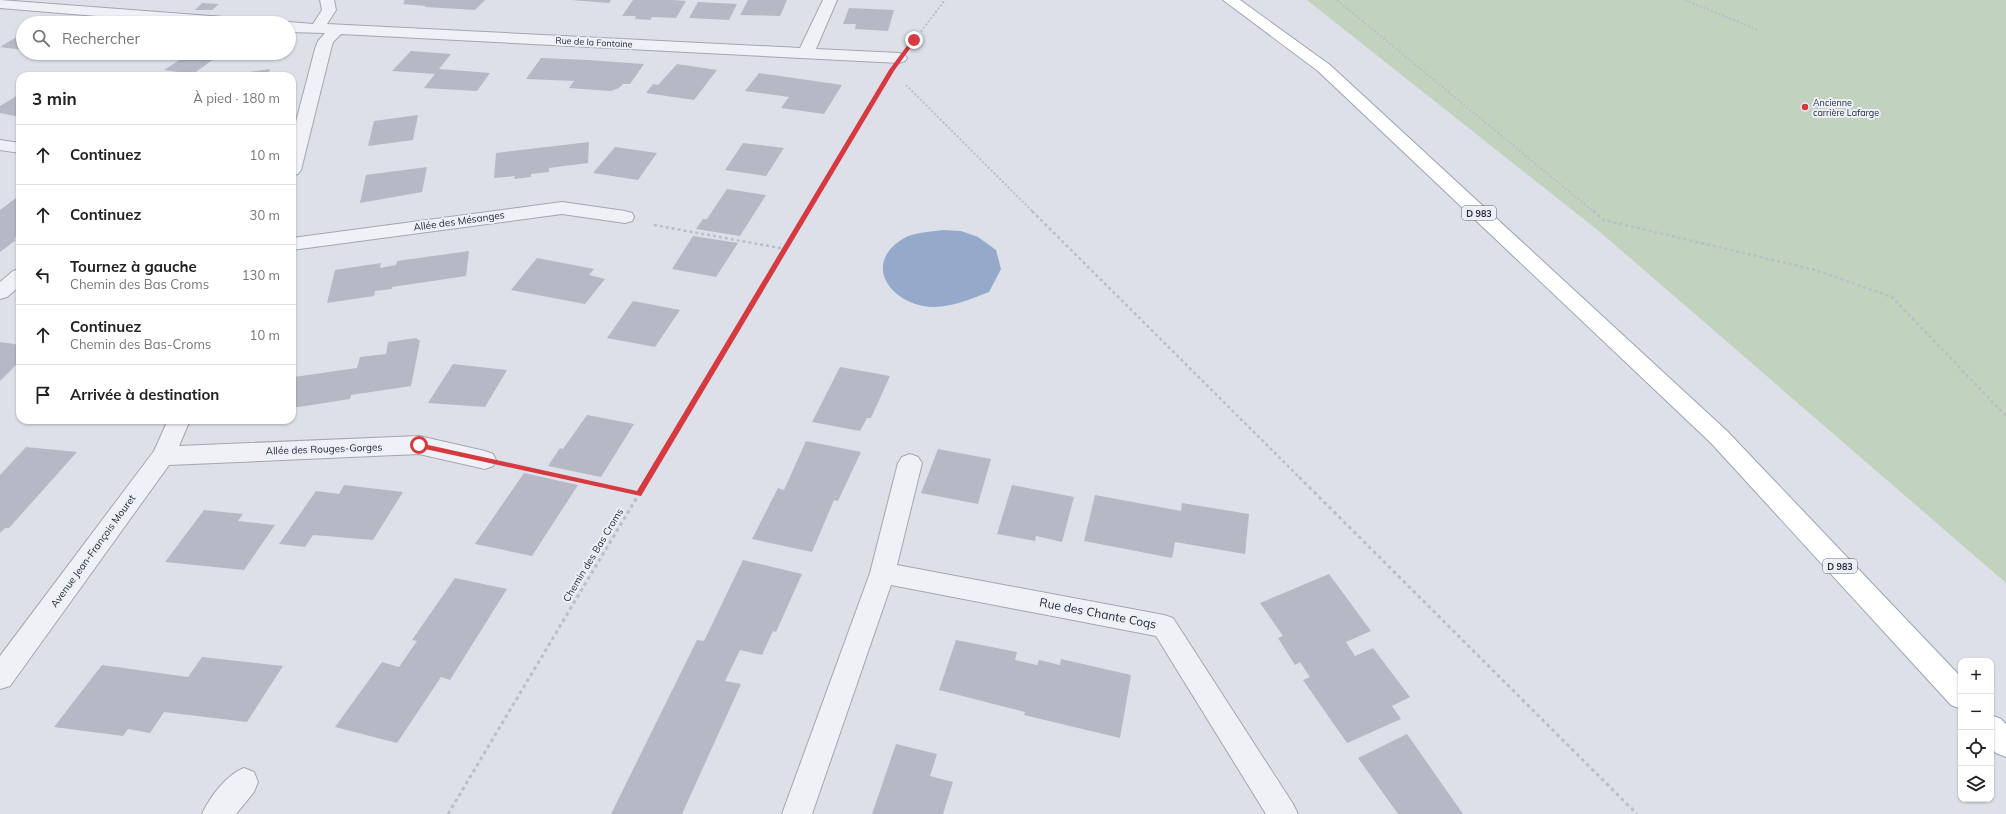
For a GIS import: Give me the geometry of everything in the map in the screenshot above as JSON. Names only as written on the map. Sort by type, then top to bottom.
[{"type":"main road","name":"D 983","points":[[1230,0],[1324,68],[1719,437],[1959,694]]},
{"type":"main road","points":[[1993,730],[2006,744]]},
{"type":"street","points":[[317,29],[329,10],[327,0]]},
{"type":"street","points":[[806,53],[830,0]]},
{"type":"street","points":[[0,4],[150,16]]},
{"type":"street","name":"Rue de la Fontaine","points":[[296,28],[806,53],[895,64]]},
{"type":"street","points":[[296,154],[323,49],[326,41],[336,30]]},
{"type":"street","points":[[0,145],[16,147]]},
{"type":"street","name":"Allée des Mésanges","points":[[296,243],[562,208],[625,217]]},
{"type":"street","points":[[0,292],[16,279]]},
{"type":"street","name":"Avenue Jean-François Mouret","points":[[0,677],[163,456],[177,424]]},
{"type":"street","name":"Allée des Rouges-Gorges","points":[[163,456],[419,445],[485,460]]},
{"type":"street","points":[[797,814],[884,573],[910,463]]},
{"type":"street","name":"Rue des Chante Coqs","points":[[884,573],[1164,626],[1283,814]]},
{"type":"street","points":[[217,814],[244,782]]},
{"type":"path","name":"Chemin des Bas Croms","points":[[448,814],[895,64],[945,0]]},
{"type":"path","points":[[1337,0],[1604,220],[1814,270],[1892,297],[2006,416]]},
{"type":"path","points":[[1685,0],[1758,30]]},
{"type":"path","points":[[895,64],[1637,814]]},
{"type":"path","points":[[625,217],[645,223],[785,249]]},
{"type":"path","points":[[485,460],[639,494]]},
{"type":"green space","points":[[1307,0],[2006,0],[2006,583],[1600,232]]},
{"type":"water","points":[[943,230],[961,231],[978,237],[996,250],[1001,269],[989,292],[957,304],[932,307],[911,302],[900,296],[891,288],[885,279],[883,270],[884,259],[890,249],[906,237]]},
{"type":"building","points":[[403,0],[485,0],[475,10],[403,4],[405,1]]},
{"type":"building","points":[[571,0],[611,0],[609,3]]},
{"type":"building","points":[[633,0],[686,1],[676,18],[652,17],[650,20],[635,19],[636,16],[622,16]]},
{"type":"building","points":[[748,0],[787,0],[780,16],[740,15]]},
{"type":"building","points":[[698,2],[737,4],[729,20],[689,18]]},
{"type":"building","points":[[202,3],[219,4],[212,10],[195,10]]},
{"type":"building","points":[[849,8],[894,10],[888,31],[855,29],[856,24],[843,24]]},
{"type":"building","points":[[16,37],[16,49],[0,47]]},
{"type":"building","points":[[411,51],[451,54],[439,69],[490,73],[477,91],[424,88],[435,74],[392,71]]},
{"type":"building","points":[[541,58],[644,64],[630,84],[623,84],[619,88],[611,91],[569,88],[574,81],[526,79]]},
{"type":"building","points":[[179,60],[212,60],[196,72],[164,70]]},
{"type":"building","points":[[677,64],[717,70],[694,100],[646,93],[653,84],[658,85]]},
{"type":"building","points":[[270,69],[269,72],[249,72]]},
{"type":"building","points":[[759,73],[842,85],[824,114],[781,108],[789,97],[745,91]]},
{"type":"building","points":[[16,96],[16,116],[0,113],[0,106]]},
{"type":"building","points":[[418,115],[413,140],[368,146],[374,121]]},
{"type":"building","points":[[589,142],[588,163],[549,168],[549,172],[531,174],[531,177],[514,179],[515,176],[494,178],[496,153]]},
{"type":"building","points":[[743,143],[784,148],[766,176],[725,170]]},
{"type":"building","points":[[615,147],[657,153],[638,180],[593,173]]},
{"type":"building","points":[[427,167],[422,192],[360,203],[366,175]]},
{"type":"building","points":[[727,189],[766,195],[740,236],[696,229],[703,219],[707,219]]},
{"type":"building","points":[[16,198],[16,237],[14,239],[16,240],[0,252],[0,210]]},
{"type":"building","points":[[693,236],[738,243],[716,277],[672,269]]},
{"type":"building","points":[[469,251],[466,276],[392,287],[392,289],[375,291],[374,296],[327,303],[335,270],[381,263],[380,268],[396,265],[397,261]]},
{"type":"building","points":[[537,258],[594,269],[589,275],[605,279],[585,304],[511,290]]},
{"type":"building","points":[[633,301],[680,310],[655,347],[607,338]]},
{"type":"building","points":[[416,338],[420,341],[411,386],[351,395],[350,399],[296,407],[296,377],[357,368],[360,357],[386,354],[388,342]]},
{"type":"building","points":[[0,342],[16,344],[16,365],[0,381]]},
{"type":"building","points":[[453,364],[507,370],[485,407],[428,403]]},
{"type":"building","points":[[840,367],[890,376],[871,418],[867,418],[860,431],[812,422]]},
{"type":"building","points":[[587,415],[634,424],[601,477],[548,466],[560,448],[563,449]]},
{"type":"building","points":[[806,441],[861,452],[838,501],[834,500],[812,552],[752,539],[778,488],[784,490]]},
{"type":"building","points":[[26,447],[77,452],[9,528],[5,528],[0,533],[0,475]]},
{"type":"building","points":[[938,449],[991,459],[978,504],[921,493]]},
{"type":"building","points":[[524,473],[578,485],[532,556],[475,544]]},
{"type":"building","points":[[344,485],[403,492],[373,540],[313,535],[305,547],[279,544],[316,491],[339,494]]},
{"type":"building","points":[[1012,485],[1074,497],[1062,542],[1036,536],[1035,541],[997,534]]},
{"type":"building","points":[[1095,495],[1181,511],[1182,503],[1249,514],[1245,554],[1175,542],[1172,558],[1084,541]]},
{"type":"building","points":[[204,510],[243,514],[238,521],[275,525],[244,570],[165,562]]},
{"type":"building","points":[[743,560],[802,574],[776,632],[773,631],[762,655],[740,650],[725,681],[741,684],[682,814],[611,814],[697,640],[704,641]]},
{"type":"building","points":[[1329,574],[1371,631],[1346,642],[1355,656],[1373,648],[1410,697],[1392,706],[1401,719],[1347,743],[1303,680],[1310,677],[1300,662],[1295,665],[1278,638],[1283,636],[1260,603]]},
{"type":"building","points":[[455,578],[507,589],[450,680],[441,677],[397,743],[335,727],[382,662],[399,667],[417,641],[412,640]]},
{"type":"building","points":[[956,640],[1017,652],[1015,660],[1037,665],[1039,660],[1060,665],[1061,659],[1131,675],[1120,738],[1024,715],[1025,712],[939,690]]},
{"type":"building","points":[[202,657],[283,666],[247,722],[164,712],[150,733],[128,729],[123,736],[54,727],[102,665],[188,677]]},
{"type":"building","points":[[1407,734],[1463,814],[1398,814],[1358,758]]},
{"type":"building","points":[[896,744],[937,754],[930,776],[953,782],[943,814],[872,814]]},
{"type":"place","name":"Ancienne carrière Lafarge","points":[[1805,107]]},
{"type":"route","points":[[419,445],[639,494],[899,58],[914,40]]}]
